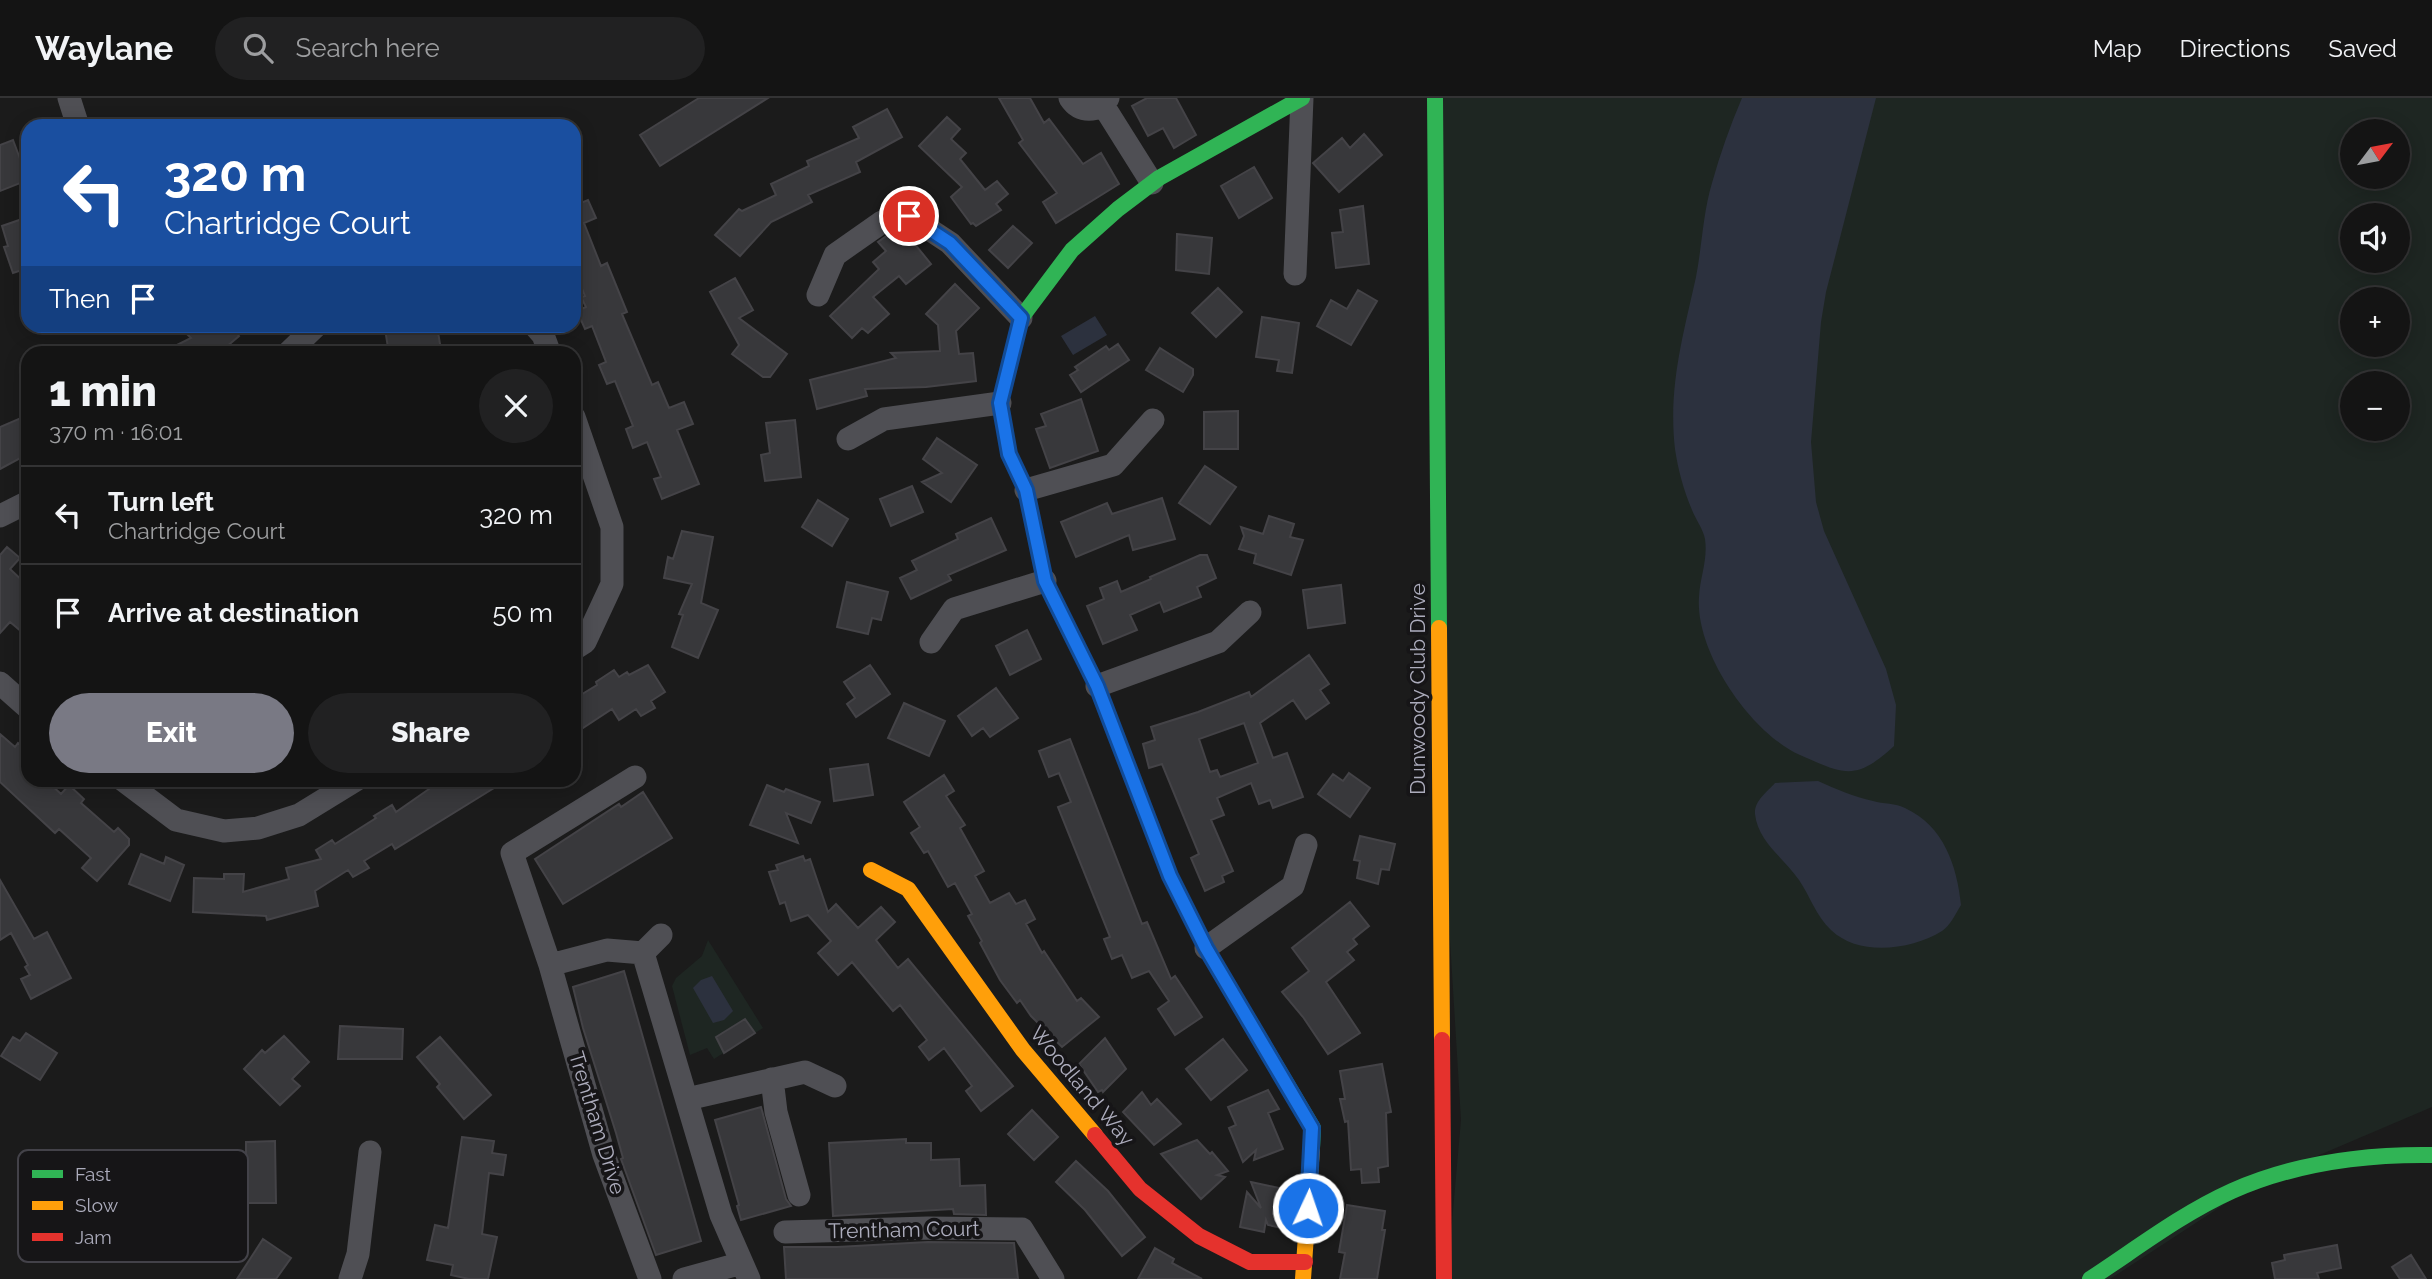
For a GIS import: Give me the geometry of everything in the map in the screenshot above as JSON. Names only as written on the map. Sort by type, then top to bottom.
[{"type":"street","points":[[69,98],[76,119]]},
{"type":"street","points":[[1070,98],[1083,109],[1097,109],[1106,102],[1152,183]]},
{"type":"street","points":[[1302,98],[1152,183],[1072,250],[1021,318],[1000,403],[1009,454],[1026,490],[1045,581],[1097,686],[1170,876],[1206,948],[1312,1128],[1303,1279]]},
{"type":"street","points":[[1295,274],[1302,98]]},
{"type":"street","name":"Dunwoody Club Drive","points":[[1435,98],[1444,1279]]},
{"type":"street","points":[[818,295],[835,255],[882,222],[909,216],[950,243],[1021,318]]},
{"type":"street","points":[[295,346],[309,333]]},
{"type":"street","points":[[848,439],[884,419],[1000,403]]},
{"type":"street","points":[[1026,490],[1113,464],[1153,420]]},
{"type":"street","points":[[581,437],[612,527],[612,584],[585,642],[581,645]]},
{"type":"street","points":[[0,516],[21,506]]},
{"type":"street","points":[[931,642],[954,610],[1045,581]]},
{"type":"street","points":[[1097,686],[1218,642],[1250,612]]},
{"type":"street","points":[[0,683],[21,702]]},
{"type":"street","name":"Trentham Drive","points":[[635,777],[512,853],[550,965],[604,1155],[650,1279]]},
{"type":"street","points":[[132,787],[176,820],[224,831],[258,828],[299,815],[345,787]]},
{"type":"street","points":[[1206,948],[1293,886],[1306,845]]},
{"type":"street","name":"Woodland Way","points":[[871,870],[908,889],[1023,1050],[1140,1189],[1199,1236],[1250,1262],[1305,1262]]},
{"type":"street","points":[[550,965],[607,950],[643,953],[661,935]]},
{"type":"street","points":[[643,953],[721,1215],[745,1271],[684,1279]]},
{"type":"street","points":[[687,1099],[805,1072],[835,1086]]},
{"type":"street","points":[[772,1079],[776,1112],[799,1195]]},
{"type":"street","points":[[350,1279],[358,1254],[370,1152]]},
{"type":"street","points":[[2090,1279],[2201,1208],[2251,1184],[2297,1168],[2345,1158],[2393,1154],[2432,1155]]},
{"type":"street","name":"Trentham Court","points":[[785,1232],[928,1228],[1022,1229],[1053,1279]]},
{"type":"shaded area","points":[[1435,98],[2432,98],[2432,1107],[2263,1179],[2110,1279],[1447,1279],[1461,1120],[1439,760]]},
{"type":"shaded area","points":[[708,940],[763,1028],[714,1059],[707,1048],[690,1055],[672,986],[676,978],[702,956]]},
{"type":"water","points":[[1742,98],[1876,98],[1826,292],[1811,442],[1816,502],[1824,531],[1886,669],[1896,705],[1894,746],[1859,770],[1839,770],[1815,762],[1781,744],[1763,729],[1745,710],[1716,665],[1700,619],[1699,597],[1705,539],[1686,495],[1676,457],[1673,426],[1675,383],[1709,194]]},
{"type":"water","points":[[1095,316],[1107,335],[1073,355],[1061,336]]},
{"type":"water","points":[[1818,781],[1859,797],[1901,806],[1930,825],[1939,836],[1952,862],[1959,890],[1961,905],[1945,929],[1916,943],[1885,948],[1856,944],[1831,930],[1799,880],[1766,841],[1755,814],[1759,801],[1775,783]]},
{"type":"water","points":[[712,976],[733,1011],[724,1020],[713,1023],[693,988],[701,980]]},
{"type":"building","points":[[699,98],[768,98],[660,166],[640,135]]},
{"type":"building","points":[[999,98],[1030,98],[1044,123],[1049,119],[1083,164],[1101,153],[1119,184],[1056,223],[1043,202],[1057,193],[1019,143],[1023,140]]},
{"type":"building","points":[[1147,98],[1176,98],[1196,135],[1174,148],[1163,128],[1148,136],[1132,106]]},
{"type":"building","points":[[887,109],[902,137],[856,162],[860,172],[808,195],[812,202],[771,222],[740,256],[715,235],[739,209],[742,211],[776,195],[771,184],[809,166],[807,161],[859,138],[853,127]]},
{"type":"building","points":[[947,117],[960,129],[951,139],[966,153],[960,159],[985,190],[997,181],[1008,194],[996,204],[1001,210],[976,226],[971,224],[951,197],[962,187],[919,146]]},
{"type":"building","points":[[1364,134],[1382,155],[1339,192],[1313,163],[1342,138],[1350,148]]},
{"type":"building","points":[[13,140],[21,161],[21,183],[0,191],[0,145]]},
{"type":"building","points":[[1254,167],[1272,198],[1239,218],[1221,186]]},
{"type":"building","points":[[588,200],[596,218],[584,223],[601,266],[607,263],[627,312],[622,314],[652,385],[658,382],[669,408],[684,402],[693,424],[677,430],[699,484],[662,499],[654,479],[661,477],[647,442],[633,448],[626,429],[633,426],[615,381],[607,384],[599,365],[606,362],[592,326],[585,329],[581,320],[581,309],[586,307],[581,297],[585,296],[581,286],[581,203]]},
{"type":"building","points":[[1363,206],[1369,264],[1336,268],[1332,233],[1343,232],[1340,210]]},
{"type":"building","points":[[21,219],[21,270],[13,273],[4,247],[8,246],[2,226]]},
{"type":"building","points":[[1013,226],[1032,243],[1008,268],[989,250]]},
{"type":"building","points":[[898,233],[905,241],[909,237],[931,264],[906,284],[899,276],[873,297],[889,314],[868,333],[862,328],[852,338],[830,316],[879,269],[873,262],[886,251],[878,242],[888,235]]},
{"type":"building","points":[[1177,234],[1212,238],[1209,274],[1176,270]]},
{"type":"building","points":[[735,278],[753,310],[739,318],[787,354],[770,377],[763,377],[732,354],[739,345],[710,292]]},
{"type":"building","points":[[955,284],[979,308],[956,331],[959,354],[973,353],[976,381],[926,387],[865,389],[867,396],[817,409],[810,380],[896,358],[891,353],[940,351],[938,325],[926,314]]},
{"type":"building","points":[[1218,288],[1242,312],[1216,337],[1192,313]]},
{"type":"building","points":[[1358,290],[1377,301],[1351,345],[1317,326],[1331,300],[1347,309]]},
{"type":"building","points":[[1262,317],[1299,323],[1292,373],[1277,371],[1279,360],[1256,357]]},
{"type":"building","points":[[237,333],[239,336],[227,346],[175,346],[191,338],[187,334]]},
{"type":"building","points":[[386,333],[438,333],[440,346],[388,346]]},
{"type":"building","points":[[1118,344],[1129,360],[1081,392],[1070,375],[1078,370],[1075,367],[1106,346],[1109,350]]},
{"type":"building","points":[[1160,348],[1193,369],[1193,375],[1183,392],[1146,370]]},
{"type":"building","points":[[1081,399],[1098,451],[1050,468],[1036,429],[1046,426],[1041,414]]},
{"type":"building","points":[[1238,411],[1238,449],[1204,449],[1204,412]]},
{"type":"building","points":[[21,418],[21,458],[0,469],[0,427]]},
{"type":"building","points":[[795,420],[801,477],[765,481],[761,455],[770,453],[766,423]]},
{"type":"building","points":[[937,438],[977,465],[951,502],[922,482],[942,473],[923,459]]},
{"type":"building","points":[[1205,466],[1236,487],[1210,524],[1179,503]]},
{"type":"building","points":[[912,486],[923,512],[891,526],[880,499]]},
{"type":"building","points":[[1162,498],[1175,539],[1133,550],[1129,535],[1076,557],[1061,522],[1107,503],[1112,514]]},
{"type":"building","points":[[818,500],[848,519],[832,546],[802,527]]},
{"type":"building","points":[[1269,516],[1294,524],[1290,537],[1303,540],[1291,575],[1254,563],[1256,554],[1239,549],[1244,536],[1241,527],[1263,534]]},
{"type":"building","points":[[991,518],[1006,550],[948,575],[951,580],[911,599],[900,578],[917,570],[912,561],[958,539],[956,534]]},
{"type":"building","points":[[682,531],[713,537],[701,603],[718,610],[698,658],[672,647],[683,615],[679,614],[692,584],[664,578],[668,557],[673,559]]},
{"type":"building","points":[[7,547],[20,558],[10,569],[21,579],[21,631],[10,622],[0,633],[0,555]]},
{"type":"building","points":[[1200,555],[1207,555],[1216,578],[1197,587],[1201,597],[1164,612],[1160,602],[1130,615],[1137,630],[1103,644],[1087,606],[1104,599],[1100,588],[1117,581],[1121,592]]},
{"type":"building","points":[[847,582],[888,592],[881,620],[872,618],[868,634],[837,627]]},
{"type":"building","points":[[1341,585],[1345,623],[1308,628],[1303,590]]},
{"type":"building","points":[[1027,630],[1041,659],[1010,675],[996,646]]},
{"type":"building","points":[[1309,655],[1329,684],[1320,690],[1329,703],[1306,719],[1293,700],[1260,723],[1273,758],[1287,753],[1303,797],[1273,808],[1270,800],[1259,804],[1251,783],[1217,798],[1224,815],[1211,820],[1233,871],[1222,876],[1224,882],[1205,891],[1191,858],[1199,854],[1162,764],[1149,768],[1143,744],[1155,740],[1151,727],[1249,692],[1251,697]],"holes":[[[1244,723],[1258,763],[1220,777],[1217,770],[1210,772],[1199,739]]]},
{"type":"building","points":[[648,665],[665,692],[651,701],[655,708],[641,716],[636,709],[619,720],[612,709],[581,729],[581,695],[614,670],[619,677],[627,672],[629,675]]},
{"type":"building","points":[[870,665],[890,694],[856,717],[847,704],[855,698],[844,682]]},
{"type":"building","points":[[996,688],[1018,718],[990,737],[983,728],[972,736],[958,716]]},
{"type":"building","points":[[904,703],[945,721],[929,756],[888,738]]},
{"type":"building","points":[[0,734],[15,747],[18,743],[21,746],[21,787],[54,787],[61,794],[67,787],[71,787],[84,799],[81,803],[114,832],[118,828],[129,839],[129,845],[97,881],[82,868],[91,858],[59,829],[55,833],[0,782]]},
{"type":"building","points":[[1070,739],[1142,924],[1147,922],[1171,979],[1175,976],[1202,1017],[1175,1035],[1158,1009],[1169,1001],[1149,971],[1132,978],[1122,955],[1112,959],[1104,939],[1110,937],[1058,807],[1071,802],[1059,773],[1049,777],[1039,751]]},
{"type":"building","points":[[868,764],[873,795],[834,801],[830,769]]},
{"type":"building","points":[[1349,773],[1370,788],[1350,817],[1318,794],[1333,774],[1343,781]]},
{"type":"building","points":[[944,775],[954,791],[946,796],[965,825],[960,828],[984,871],[975,876],[990,903],[1009,893],[1016,904],[1025,900],[1035,919],[1026,924],[1042,953],[1044,951],[1077,1001],[1081,998],[1099,1017],[1062,1047],[1031,1016],[1020,1000],[1017,1003],[1000,980],[980,943],[982,941],[968,916],[972,914],[955,883],[948,887],[928,851],[924,853],[911,833],[920,827],[904,802]]},
{"type":"building","points":[[767,785],[820,802],[811,823],[786,813],[798,843],[750,825]]},
{"type":"building","points":[[428,787],[496,787],[395,849],[392,844],[364,861],[369,868],[353,877],[348,870],[315,891],[318,906],[267,920],[266,916],[193,912],[194,878],[224,879],[224,874],[244,874],[243,892],[289,879],[286,868],[321,859],[316,850],[332,840],[335,844],[392,805],[396,812],[429,789]]},
{"type":"building","points":[[643,792],[672,838],[563,904],[535,859],[619,804],[621,807]]},
{"type":"building","points":[[1360,836],[1395,844],[1389,870],[1381,869],[1378,884],[1357,878],[1360,861],[1354,860]]},
{"type":"building","points":[[141,854],[164,864],[166,857],[184,865],[170,901],[129,884]]},
{"type":"building","points":[[803,856],[805,861],[810,859],[828,912],[836,904],[858,928],[881,907],[895,922],[876,940],[898,968],[908,959],[1013,1086],[981,1111],[966,1091],[972,1086],[944,1048],[929,1060],[919,1047],[927,1040],[900,1005],[893,1011],[852,962],[838,975],[818,953],[831,941],[808,915],[791,921],[785,902],[780,904],[769,872],[778,870],[776,865]]},
{"type":"building","points":[[0,880],[34,939],[47,932],[71,978],[31,999],[21,979],[30,975],[25,967],[28,965],[11,933],[0,940]]},
{"type":"building","points":[[1350,902],[1369,926],[1353,939],[1357,944],[1347,952],[1354,960],[1326,982],[1360,1033],[1328,1054],[1282,992],[1309,971],[1292,948]]},
{"type":"building","points":[[624,971],[701,1241],[656,1255],[621,1159],[623,1158],[573,987]]},
{"type":"building","points":[[745,1019],[755,1033],[724,1053],[716,1037]]},
{"type":"building","points":[[340,1026],[403,1029],[402,1059],[338,1059]]},
{"type":"building","points":[[26,1033],[57,1053],[40,1080],[1,1056],[13,1037],[20,1041]]},
{"type":"building","points":[[284,1036],[309,1062],[292,1079],[300,1086],[280,1105],[244,1069],[262,1050],[265,1053]]},
{"type":"building","points":[[440,1037],[491,1095],[464,1119],[437,1087],[440,1084],[417,1057]]},
{"type":"building","points":[[1105,1038],[1126,1069],[1103,1092],[1098,1092],[1079,1064]]},
{"type":"building","points":[[1223,1039],[1247,1070],[1211,1100],[1186,1069]]},
{"type":"building","points":[[1382,1064],[1391,1112],[1386,1113],[1388,1166],[1378,1168],[1379,1182],[1362,1183],[1361,1169],[1351,1170],[1348,1121],[1345,1122],[1340,1099],[1345,1099],[1340,1071]]},
{"type":"building","points":[[1268,1090],[1279,1109],[1268,1113],[1283,1149],[1254,1160],[1256,1150],[1243,1162],[1229,1128],[1236,1125],[1228,1107]]},
{"type":"building","points":[[1142,1092],[1151,1105],[1157,1099],[1181,1124],[1154,1145],[1123,1112]]},
{"type":"building","points":[[761,1107],[786,1199],[791,1206],[741,1220],[715,1120]]},
{"type":"building","points":[[1032,1110],[1058,1137],[1034,1160],[1008,1134]]},
{"type":"building","points":[[462,1137],[494,1141],[492,1153],[506,1155],[503,1175],[489,1173],[482,1234],[497,1237],[488,1279],[451,1275],[453,1265],[427,1260],[435,1225],[448,1228]]},
{"type":"building","points":[[906,1139],[906,1143],[931,1143],[931,1160],[959,1159],[960,1186],[985,1185],[986,1215],[954,1214],[953,1209],[833,1216],[829,1143]]},
{"type":"building","points":[[1197,1140],[1210,1154],[1212,1152],[1228,1171],[1217,1175],[1225,1177],[1201,1199],[1161,1154]]},
{"type":"building","points":[[275,1141],[276,1203],[248,1203],[246,1142]]},
{"type":"building","points":[[1076,1161],[1108,1191],[1145,1237],[1122,1256],[1085,1210],[1056,1182]]},
{"type":"building","points":[[1251,1182],[1284,1189],[1284,1194],[1289,1195],[1287,1229],[1268,1225],[1266,1220],[1264,1232],[1240,1227],[1247,1192],[1261,1208]]},
{"type":"building","points":[[1347,1205],[1385,1211],[1382,1230],[1385,1230],[1377,1279],[1340,1279],[1345,1253],[1339,1252]]},
{"type":"building","points":[[263,1239],[291,1258],[276,1279],[237,1279]]},
{"type":"building","points":[[928,1242],[1014,1243],[1018,1279],[786,1279],[784,1247]]},
{"type":"building","points":[[2337,1245],[2341,1268],[2317,1273],[2319,1279],[2275,1279],[2272,1263],[2285,1260],[2284,1255]]},
{"type":"building","points":[[1155,1248],[1174,1259],[1172,1263],[1202,1279],[1138,1279]]},
{"type":"building","points":[[2411,1255],[2426,1279],[2400,1279],[2392,1267]]},
{"type":"traffic: fast","points":[[1020,477],[1009,454],[1000,403],[1021,318],[1072,250],[1118,209],[1159,178],[1302,98]]},
{"type":"traffic: fast","points":[[1435,98],[1439,628]]},
{"type":"traffic: fast","points":[[1132,777],[1170,876],[1206,948],[1313,1128],[1312,1148]]},
{"type":"traffic: fast","points":[[2090,1279],[2195,1210],[2256,1181],[2330,1162],[2380,1156],[2432,1155]]},
{"type":"traffic: slow","points":[[1020,477],[1026,490],[1045,581],[1097,686],[1132,777]]},
{"type":"traffic: slow","points":[[1439,628],[1442,1040]]},
{"type":"traffic: slow","points":[[871,870],[908,889],[1023,1050],[1095,1135]]},
{"type":"traffic: slow","points":[[1303,1279],[1312,1148]]},
{"type":"traffic: jam","points":[[1442,1040],[1444,1279]]},
{"type":"traffic: jam","points":[[1095,1135],[1140,1189],[1199,1236],[1250,1262],[1305,1262]]},
{"type":"route","points":[[909,216],[950,243],[1021,318],[1000,403],[1009,454],[1026,490],[1045,581],[1097,686],[1170,876],[1206,948],[1312,1128],[1308,1208]]}]
